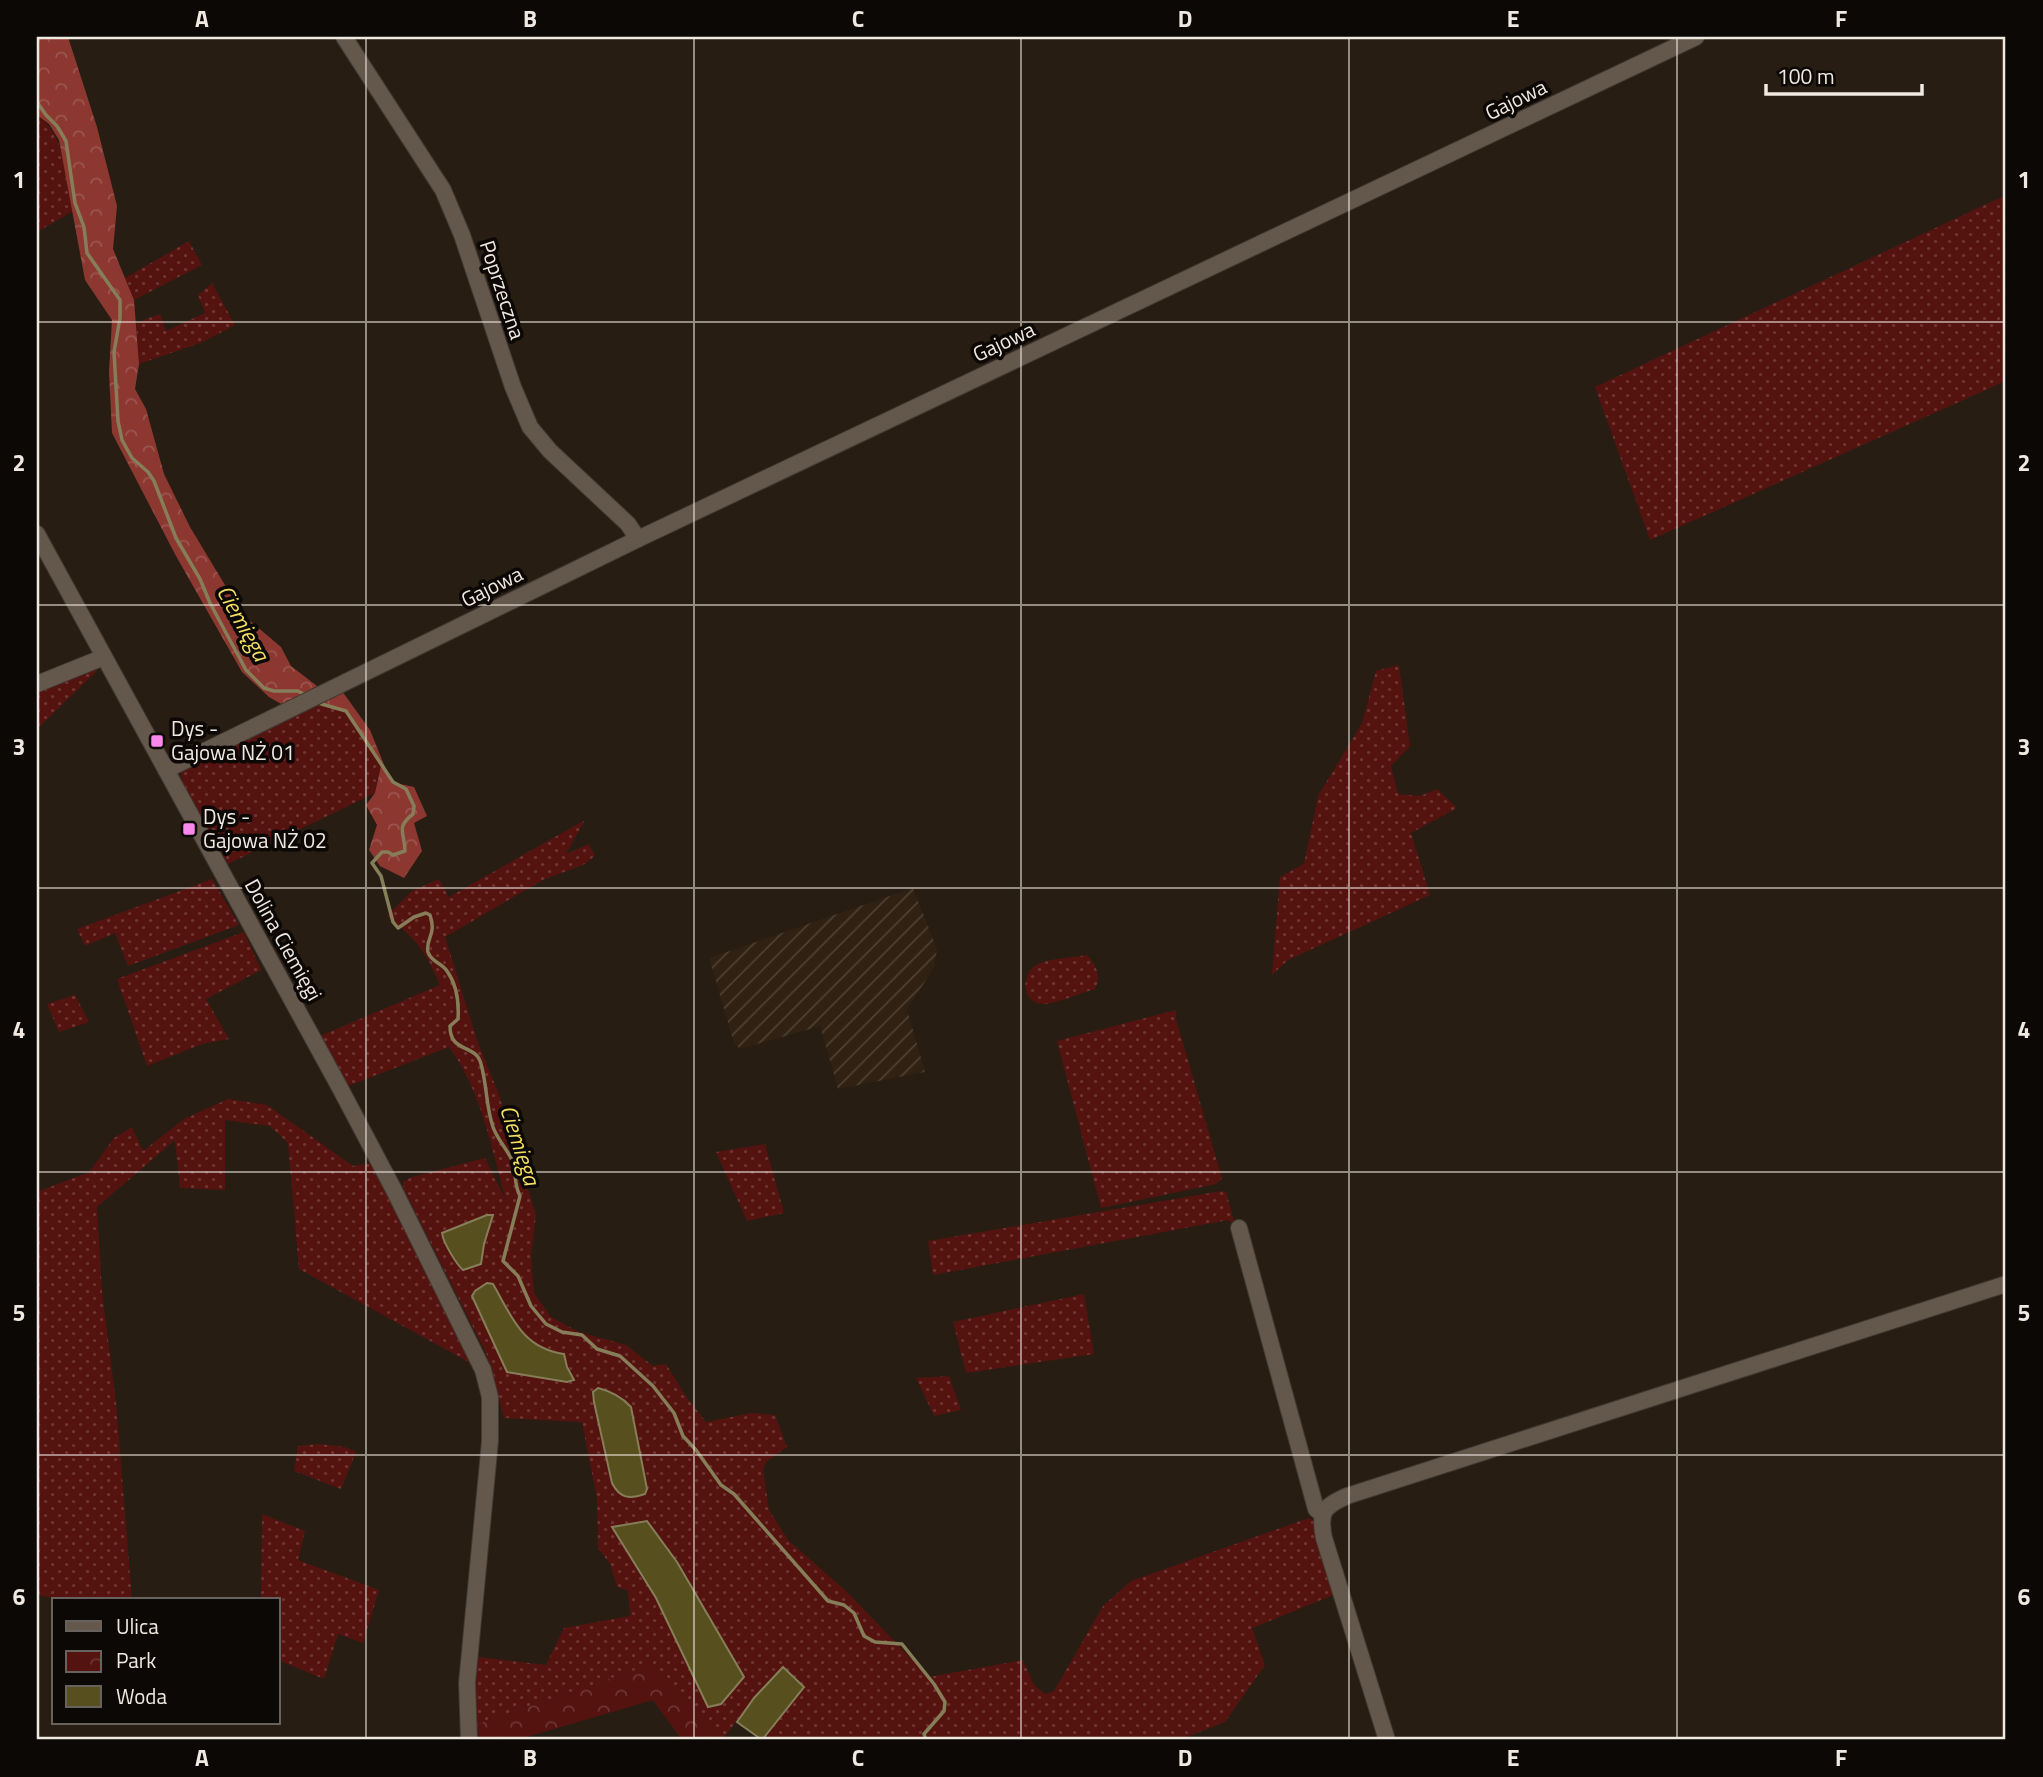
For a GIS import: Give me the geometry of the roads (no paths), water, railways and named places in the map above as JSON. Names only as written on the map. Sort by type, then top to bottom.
[{"type":"street","name":"Poprzeczna","points":[[344,37],[443,190],[462,235],[516,395],[530,427],[550,451],[628,524],[638,539]]},
{"type":"street","name":"Gajowa","points":[[166,770],[638,539],[1696,37]]},
{"type":"street","name":"Dolina Ciemięgi","points":[[37,534],[390,1183],[486,1379],[490,1397],[490,1441],[467,1683],[469,1740]]},
{"type":"street","points":[[37,684],[104,657]]},
{"type":"street","points":[[1239,1228],[1316,1509],[1322,1514]]},
{"type":"street","points":[[1387,1740],[1324,1538],[1322,1514],[1332,1503],[2006,1284]]},
{"type":"water","points":[[493,1215],[481,1264],[463,1270],[450,1253],[442,1233]]},
{"type":"water","points":[[487,1283],[493,1284],[513,1319],[528,1338],[550,1351],[564,1354],[574,1380],[567,1382],[507,1372],[472,1296]]},
{"type":"water","points":[[598,1388],[616,1395],[631,1407],[647,1489],[645,1494],[635,1497],[622,1495],[612,1483],[594,1402],[593,1392]]},
{"type":"water","points":[[647,1521],[677,1562],[744,1677],[721,1704],[708,1707],[656,1598],[612,1527]]},
{"type":"water","points":[[783,1667],[804,1687],[762,1740],[737,1722],[754,1698]]},
{"type":"waterway","name":"Ciemięga","points":[[37,102],[66,141],[75,203],[84,227],[87,253],[120,300],[114,352],[118,421],[122,440],[132,458],[154,481],[176,538],[246,670],[264,688],[274,691],[298,691],[305,695]]},
{"type":"waterway","name":"Ciemięga","points":[[318,703],[346,711],[393,782],[406,789],[414,806],[413,814],[404,823],[402,831],[405,851],[393,855],[382,852],[372,863],[381,876],[393,922],[398,928],[414,917],[426,913],[430,915],[432,932],[428,952],[447,971],[457,994],[458,1019],[450,1026],[451,1035],[458,1045],[474,1053],[481,1064],[493,1127],[512,1160],[520,1196],[503,1261],[518,1276],[531,1306],[546,1324],[562,1332],[582,1335],[597,1349],[620,1356],[653,1386],[674,1413],[683,1436],[721,1485],[734,1494],[828,1601],[844,1605],[854,1613],[864,1636],[875,1642],[902,1644],[945,1702],[944,1711],[924,1734],[926,1740]]},
{"type":"place","name":"Dys - Gajowa NŻ 01","points":[[157,741]]},
{"type":"place","name":"Dys - Gajowa NŻ 02","points":[[189,829]]}]
